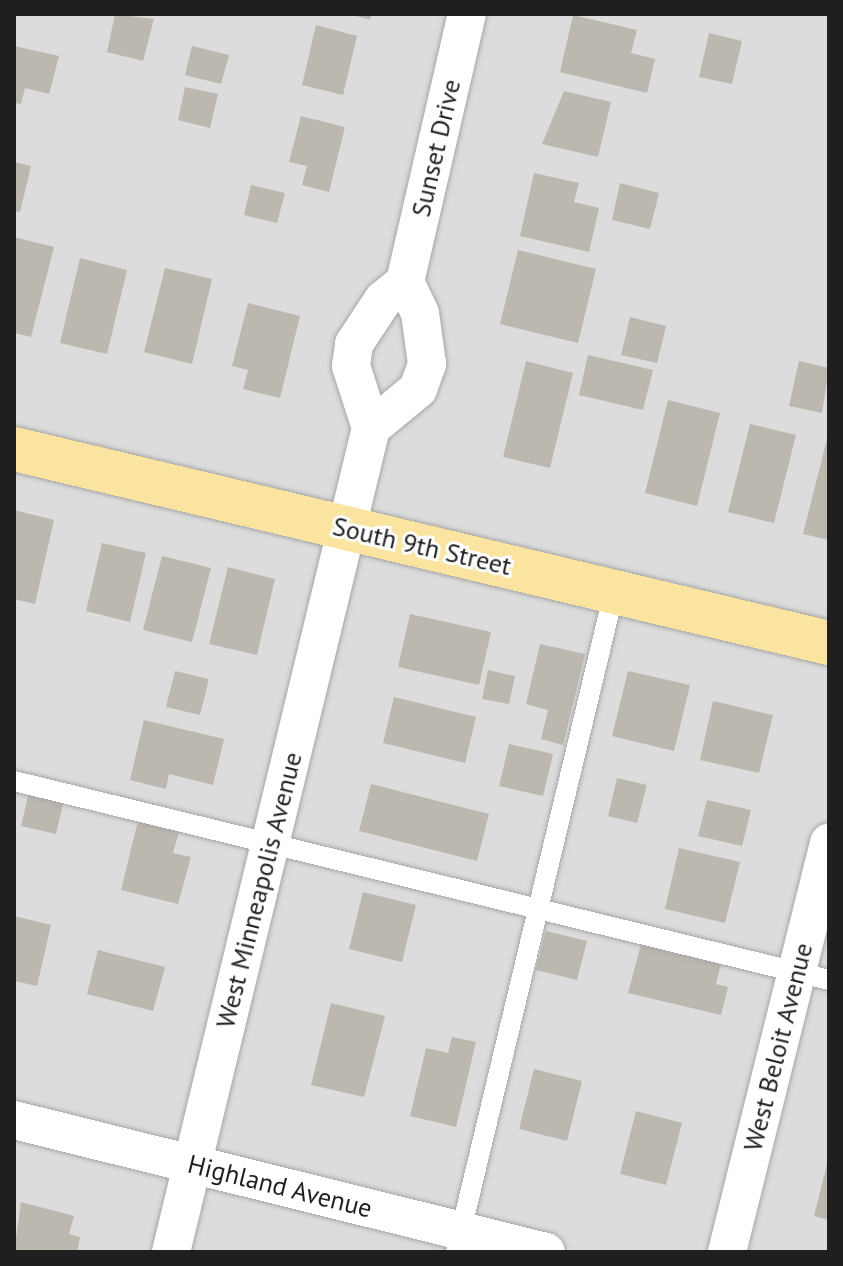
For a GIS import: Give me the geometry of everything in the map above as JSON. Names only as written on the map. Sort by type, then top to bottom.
[{"type":"main road","name":"South 9th Street","points":[[14,449],[829,643]]},
{"type":"street","name":"Sunset Drive","points":[[405,282],[467,14]]},
{"type":"street","points":[[348,528],[371,428],[354,380],[354,344],[383,300],[405,282],[420,313],[427,364],[418,389],[371,428]]},
{"type":"street","name":"West Minneapolis Avenue","points":[[171,1252],[348,528]]},
{"type":"street","name":"West Beloit Avenue","points":[[727,1252],[813,976],[829,843]]},
{"type":"street","name":"Highland Avenue","points":[[14,1120],[192,1164],[459,1242],[546,1252]]},
{"type":"lane","points":[[459,1242],[614,592]]},
{"type":"lane","points":[[14,781],[813,976]]},
{"type":"shaded area","points":[[14,14],[829,14],[829,1252],[14,1252]]},
{"type":"building","points":[[115,14],[154,19],[143,61],[107,52]]},
{"type":"building","points":[[349,14],[372,14],[370,20]]},
{"type":"building","points":[[573,15],[637,30],[631,53],[655,59],[647,93],[560,72]]},
{"type":"building","points":[[316,25],[357,36],[343,95],[302,85]]},
{"type":"building","points":[[709,33],[742,41],[732,84],[699,77]]},
{"type":"building","points":[[14,46],[59,56],[49,94],[25,88],[21,104],[14,103]]},
{"type":"building","points":[[192,46],[229,55],[221,84],[185,75]]},
{"type":"building","points":[[185,87],[218,94],[210,128],[178,120]]},
{"type":"building","points":[[564,91],[611,102],[598,157],[542,144]]},
{"type":"building","points":[[301,116],[345,127],[329,192],[302,185],[307,166],[289,162]]},
{"type":"building","points":[[14,162],[31,166],[20,212],[14,211]]},
{"type":"building","points":[[534,173],[579,183],[574,202],[599,208],[589,252],[520,236]]},
{"type":"building","points":[[620,183],[659,193],[650,229],[612,220]]},
{"type":"building","points":[[251,185],[285,193],[277,223],[244,215]]},
{"type":"building","points":[[14,237],[54,247],[31,337],[14,333]]},
{"type":"building","points":[[518,250],[596,269],[578,343],[500,324]]},
{"type":"building","points":[[80,258],[127,270],[107,354],[60,343]]},
{"type":"building","points":[[165,268],[212,279],[192,364],[144,352]]},
{"type":"building","points":[[248,303],[300,316],[280,398],[243,389],[248,370],[232,366]]},
{"type":"building","points":[[630,317],[666,326],[657,363],[621,355]]},
{"type":"building","points":[[588,355],[653,370],[643,410],[579,395]]},
{"type":"building","points":[[526,361],[573,373],[550,468],[503,457]]},
{"type":"building","points":[[799,361],[829,368],[822,413],[789,406]]},
{"type":"building","points":[[668,400],[720,413],[697,506],[645,493]]},
{"type":"building","points":[[750,424],[796,435],[774,523],[728,512]]},
{"type":"building","points":[[829,435],[829,540],[803,534]]},
{"type":"building","points":[[14,510],[54,520],[35,604],[14,599]]},
{"type":"building","points":[[102,543],[146,553],[130,622],[86,611]]},
{"type":"building","points":[[162,556],[211,568],[192,642],[143,630]]},
{"type":"building","points":[[228,567],[275,579],[257,655],[209,644]]},
{"type":"building","points":[[410,614],[491,632],[479,685],[398,667]]},
{"type":"building","points":[[540,644],[585,654],[563,745],[541,739],[548,710],[526,704]]},
{"type":"building","points":[[488,670],[515,676],[509,704],[482,699]]},
{"type":"building","points":[[175,671],[209,679],[200,715],[166,707]]},
{"type":"building","points":[[628,671],[690,685],[674,751],[612,736]]},
{"type":"building","points":[[394,697],[476,717],[465,763],[383,743]]},
{"type":"building","points":[[713,701],[773,715],[759,773],[700,760]]},
{"type":"building","points":[[144,720],[224,739],[213,785],[169,774],[166,789],[130,780]]},
{"type":"building","points":[[509,744],[553,754],[543,796],[499,786]]},
{"type":"building","points":[[617,778],[647,785],[637,823],[608,816]]},
{"type":"building","points":[[371,784],[489,814],[477,861],[359,831]]},
{"type":"building","points":[[29,792],[64,800],[56,834],[21,826]]},
{"type":"building","points":[[707,800],[751,810],[742,846],[698,836]]},
{"type":"building","points":[[138,821],[179,832],[173,853],[191,857],[178,904],[121,890]]},
{"type":"building","points":[[679,848],[740,862],[725,923],[665,909]]},
{"type":"building","points":[[363,892],[416,905],[402,962],[349,949]]},
{"type":"building","points":[[14,916],[51,925],[37,986],[14,981]]},
{"type":"building","points":[[546,931],[587,941],[577,980],[536,970]]},
{"type":"building","points":[[641,944],[721,964],[716,984],[728,987],[721,1015],[628,993]]},
{"type":"building","points":[[98,950],[165,967],[153,1011],[87,994]]},
{"type":"building","points":[[331,1003],[385,1016],[364,1097],[311,1085]]},
{"type":"building","points":[[452,1037],[476,1042],[456,1127],[410,1116],[426,1048],[448,1053]]},
{"type":"building","points":[[534,1069],[582,1081],[567,1141],[519,1129]]},
{"type":"building","points":[[636,1111],[682,1123],[666,1185],[620,1174]]},
{"type":"building","points":[[829,1160],[829,1220],[814,1216]]},
{"type":"building","points":[[21,1202],[74,1216],[69,1234],[80,1237],[77,1252],[14,1252]]}]
